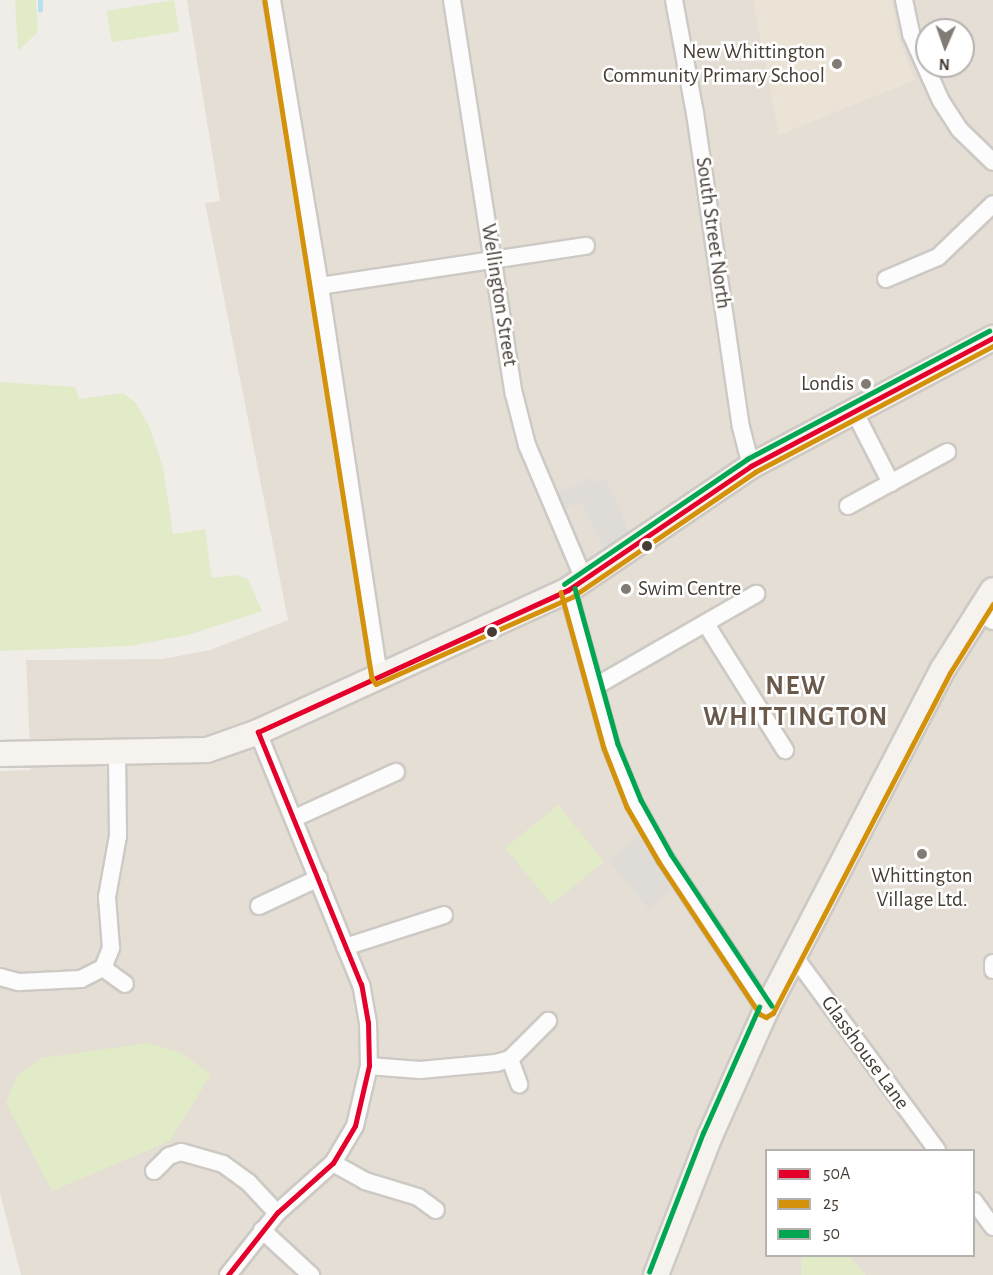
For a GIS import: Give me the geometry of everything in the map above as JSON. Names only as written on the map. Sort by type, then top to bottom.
[{"type":"street","points":[[272,0],[320,286],[379,677]]},
{"type":"street","name":"Wellington Street","points":[[452,0],[514,394],[527,446],[576,585],[596,686],[611,746],[634,803],[665,858],[766,1010]]},
{"type":"street","name":"South Street North","points":[[674,0],[695,112],[741,427],[752,466]]},
{"type":"street","points":[[904,0],[918,53],[941,101],[959,129],[993,162]]},
{"type":"street","points":[[886,279],[938,257],[993,204]]},
{"type":"street","points":[[320,286],[586,246]]},
{"type":"street","points":[[0,754],[207,750],[258,732],[576,585],[752,466],[993,338]]},
{"type":"street","points":[[854,411],[891,483]]},
{"type":"street","points":[[848,506],[947,452]]},
{"type":"street","points":[[656,1275],[710,1136],[766,1010],[943,669],[987,617],[993,590]]},
{"type":"street","points":[[596,686],[756,594]]},
{"type":"street","points":[[706,624],[785,750]]},
{"type":"street","points":[[228,1275],[277,1213],[333,1163],[355,1126],[369,1066],[368,1023],[361,985],[295,818],[258,732]]},
{"type":"street","points":[[0,976],[19,981],[81,979],[103,968],[111,948],[106,897],[118,836],[117,753]]},
{"type":"street","points":[[295,818],[396,772]]},
{"type":"street","points":[[259,906],[319,878]]},
{"type":"street","points":[[345,947],[444,915]]},
{"type":"street","name":"Glasshouse Lane","points":[[794,956],[936,1149]]},
{"type":"street","points":[[993,963],[993,970]]},
{"type":"street","points":[[103,968],[125,984]]},
{"type":"street","points":[[369,1066],[420,1070],[510,1059],[548,1021]]},
{"type":"street","points":[[510,1059],[519,1084]]},
{"type":"street","points":[[154,1171],[169,1156],[181,1152],[223,1164],[249,1183],[277,1213]]},
{"type":"street","points":[[333,1163],[365,1181],[418,1197],[436,1210]]},
{"type":"street","points":[[975,1202],[993,1227]]},
{"type":"street","points":[[262,1230],[311,1275]]},
{"type":"shaded area","points":[[187,0],[993,0],[993,1275],[865,1275],[850,1257],[975,1257],[975,1149],[765,1149],[765,1257],[802,1257],[801,1275],[21,1275],[0,1193],[0,771],[31,770],[26,660],[162,659],[210,650],[288,620],[205,203],[220,201]]},
{"type":"shaded area","name":"New Whittington Community Primary School","points":[[753,0],[891,0],[898,37],[915,80],[779,135]]},
{"type":"shaded area","points":[[593,476],[596,483],[606,478],[633,541],[607,556],[580,502],[562,510],[556,494]]},
{"type":"shaded area","points":[[639,835],[672,890],[649,910],[609,861]]},
{"type":"green space","points":[[15,0],[36,0],[38,32],[18,51]]},
{"type":"green space","points":[[174,0],[179,32],[112,42],[107,11]]},
{"type":"green space","points":[[0,382],[75,387],[79,399],[123,393],[135,402],[149,426],[163,467],[173,534],[205,529],[212,578],[236,575],[248,579],[262,611],[188,635],[130,646],[0,651]]},
{"type":"green space","points":[[558,805],[604,862],[551,905],[505,848]]},
{"type":"green space","points":[[148,1043],[179,1052],[211,1074],[170,1141],[52,1191],[6,1103],[17,1076],[41,1058]]},
{"type":"green space","points":[[802,1257],[850,1257],[865,1275],[801,1275]]},
{"type":"waterway","points":[[40,0],[40,10]]},
{"type":"transit line","name":"25","points":[[265,1],[372,678],[376,684],[572,597],[755,472],[993,346]]},
{"type":"transit line","name":"50","points":[[564,584],[747,459],[989,331]]},
{"type":"transit line","name":"50A","points":[[258,732],[568,590],[751,466],[993,338]]},
{"type":"transit line","name":"50","points":[[575,588],[618,744],[641,800],[671,854],[772,1006]]},
{"type":"transit line","name":"25","points":[[561,592],[604,748],[627,807],[659,862],[760,1014],[766,1017],[773,1013],[950,673],[993,604]]},
{"type":"transit line","name":"50A","points":[[228,1275],[277,1213],[333,1163],[355,1126],[369,1066],[368,1023],[361,985],[258,732]]},
{"type":"transit line","name":"50","points":[[649,1272],[703,1133],[759,1007]]},
{"type":"place","name":"New Whittington Community Primary School","points":[[837,64]]},
{"type":"place","name":"Londis","points":[[866,384]]},
{"type":"place","name":"Swim Centre","points":[[626,589]]},
{"type":"place","name":"Whittington Village Ltd.","points":[[922,854]]},
{"type":"district","name":"NEW WHITTINGTON","points":[[796,700]]}]
